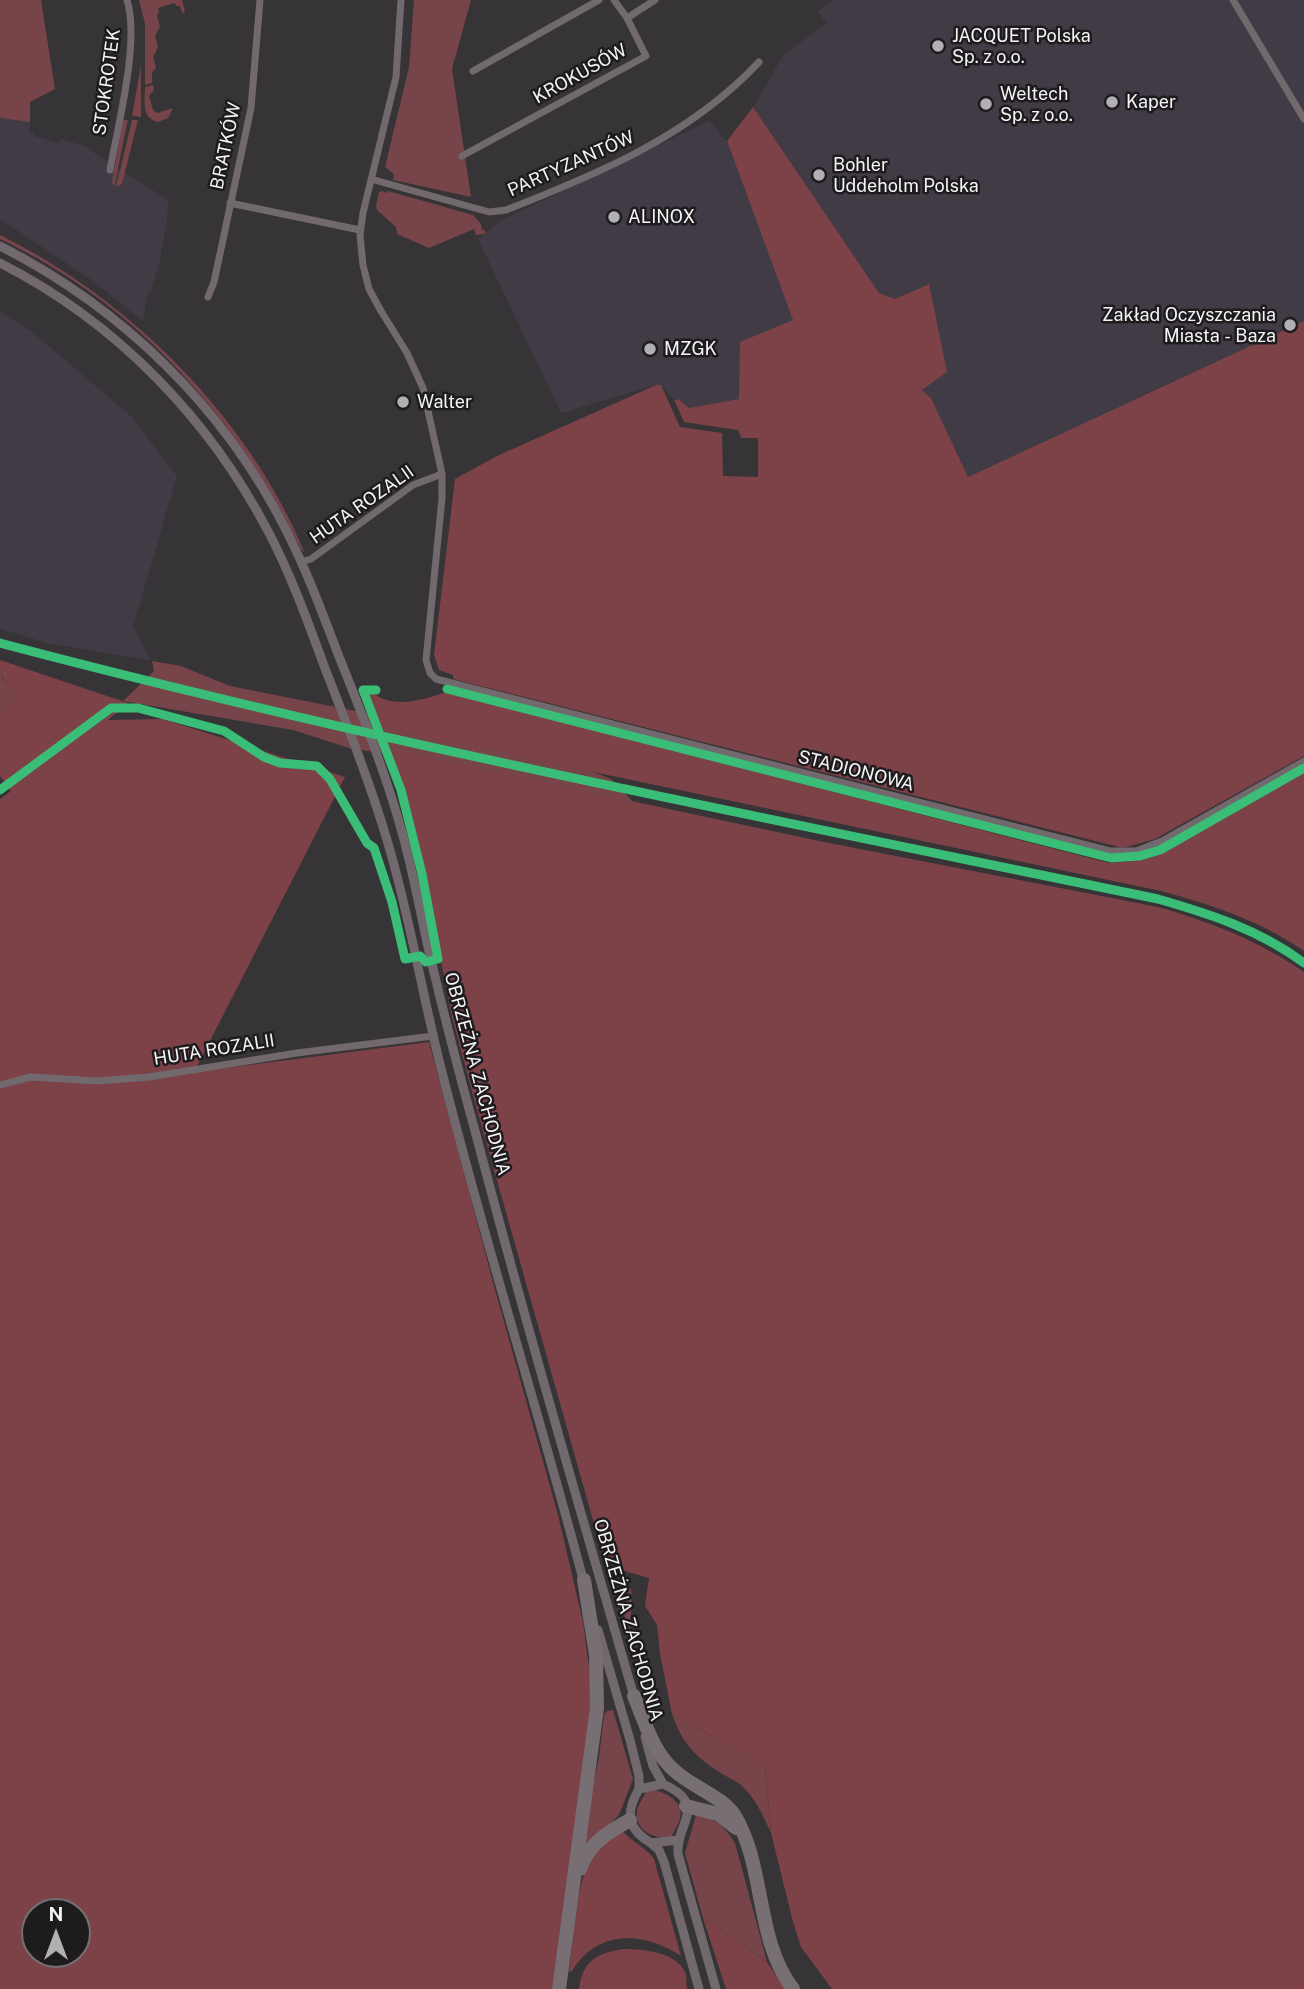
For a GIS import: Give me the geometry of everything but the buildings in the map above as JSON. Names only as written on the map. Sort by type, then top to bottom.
[{"type":"highway","points":[[559,1989],[597,1708],[596,1655],[584,1580]]},
{"type":"highway","points":[[634,1696],[658,1752],[666,1763],[734,1815],[750,1856],[769,1939],[782,1972],[793,1989]]},
{"type":"highway","points":[[686,1806],[718,1814],[742,1833]]},
{"type":"highway","points":[[571,1899],[589,1850],[610,1830],[630,1820]]},
{"type":"street","name":"STOKROTEK","points":[[110,170],[131,44],[132,23],[127,0]]},
{"type":"street","name":"BRATKÓW","points":[[208,297],[214,282],[253,91],[260,0]]},
{"type":"street","points":[[401,0],[396,77],[360,230],[362,259],[369,289],[418,377],[430,416],[442,474]]},
{"type":"street","points":[[473,71],[599,0]]},
{"type":"street","points":[[614,0],[627,18]]},
{"type":"street","name":"KROKUSÓW","points":[[462,156],[646,56],[627,18],[655,0]]},
{"type":"street","points":[[1233,0],[1304,119]]},
{"type":"street","name":"PARTYZANTÓW","points":[[371,179],[489,212],[506,210],[595,174],[662,140],[713,104],[759,62]]},
{"type":"street","points":[[230,203],[360,230]]},
{"type":"street","name":"OBRZEŻNA ZACHODNIA","points":[[0,246],[34,263],[91,301],[147,346],[172,371],[233,443],[271,502],[301,562],[356,700],[403,835],[458,1067],[524,1316],[653,1766],[663,1784]]},
{"type":"street","name":"OBRZEŻNA ZACHODNIA","points":[[0,263],[53,293],[108,333],[160,381],[202,428],[238,479],[271,537],[337,699],[387,840],[433,1036],[509,1320],[630,1740],[639,1776],[639,1789]]},
{"type":"street","name":"HUTA ROZALII","points":[[301,562],[311,559],[413,485],[442,474]]},
{"type":"street","name":"STADIONOWA","points":[[442,474],[442,498],[428,630],[427,667],[436,679],[1110,851],[1136,851],[1161,841],[1304,761]]},
{"type":"street","name":"HUTA ROZALII","points":[[0,1085],[31,1077],[97,1081],[149,1077],[297,1053],[433,1036]]},
{"type":"street","points":[[699,1989],[664,1862],[659,1850],[635,1832],[630,1820],[630,1810],[639,1789],[663,1784],[679,1793],[686,1806],[689,1815],[678,1840],[678,1854],[716,1989]]},
{"type":"street","points":[[651,1843],[678,1840]]},
{"type":"shaded area","points":[[0,0],[41,0],[55,89],[30,102],[30,122],[0,118]]},
{"type":"shaded area","points":[[139,0],[182,0],[185,12],[182,13],[180,6],[175,3],[158,8],[160,27],[155,36],[158,47],[153,57],[156,68],[152,72],[152,83],[145,85],[145,24]]},
{"type":"shaded area","points":[[414,0],[471,0],[452,69],[471,197],[393,180],[394,174],[385,167],[409,67]]},
{"type":"shaded area","points":[[832,0],[1304,0],[1304,321],[968,477],[931,398],[922,390],[929,284],[895,299],[879,293],[753,107],[784,54],[827,23],[817,12]]},
{"type":"shaded area","points":[[141,65],[141,117],[132,116]]},
{"type":"shaded area","points":[[153,85],[154,90],[149,96],[153,110],[157,113],[173,108],[168,118],[158,122],[149,117],[145,109],[145,87]]},
{"type":"shaded area","points":[[753,107],[879,293],[895,299],[929,284],[947,372],[922,390],[931,398],[968,477],[1304,321],[1304,756],[1155,839],[1123,848],[453,679],[453,675],[439,670],[434,655],[455,479],[497,456],[656,385],[661,385],[680,427],[722,433],[723,476],[758,477],[758,438],[741,438],[738,430],[684,422],[674,400],[679,399],[689,408],[739,399],[740,342],[793,320],[727,141]]},
{"type":"shaded area","points":[[0,118],[30,122],[29,132],[34,133],[34,136],[59,143],[61,139],[82,145],[168,200],[159,264],[152,289],[148,293],[143,321],[93,281],[0,219]]},
{"type":"shaded area","points":[[123,120],[128,120],[114,187],[112,182]]},
{"type":"shaded area","points":[[132,120],[138,120],[122,184],[116,187]]},
{"type":"shaded area","points":[[709,121],[727,141],[794,321],[739,399],[689,408],[680,399],[674,400],[661,385],[656,385],[561,413],[478,239],[500,221]]},
{"type":"shaded area","points":[[379,192],[473,215],[481,224],[482,230],[485,230],[485,234],[476,235],[474,229],[429,248],[397,234],[396,227],[377,210]]},
{"type":"shaded area","points":[[0,235],[95,293],[139,328],[180,367],[218,410],[252,455],[281,503],[305,553],[246,454],[177,368],[95,295],[49,265],[0,239]]},
{"type":"shaded area","points":[[0,312],[31,331],[131,416],[177,476],[133,627],[152,661],[48,643],[0,629]]},
{"type":"shaded area","points":[[0,660],[128,703],[108,720],[163,719],[345,777],[194,1072],[429,1042],[558,1515],[583,1622],[592,1690],[590,1732],[552,1989],[0,1989],[0,799],[11,791],[0,776],[0,714],[19,701],[1,675],[3,671],[0,670]]},
{"type":"shaded area","points":[[152,661],[181,666],[230,686],[527,745],[611,779],[652,821],[437,762],[349,748],[293,730],[123,701],[154,671]]},
{"type":"shaded area","points":[[0,670],[3,671],[1,676],[20,701],[0,714]]},
{"type":"shaded area","points":[[446,692],[1109,863],[1152,857],[1304,773],[1304,951],[1271,931],[1236,915],[1161,891],[379,727],[367,694],[391,701],[407,702]]},
{"type":"shaded area","points":[[387,749],[824,842],[1158,907],[1234,934],[1270,951],[1304,972],[1304,1989],[832,1989],[801,1947],[793,1922],[771,1833],[765,1765],[672,1714],[657,1625],[645,1606],[649,1578],[616,1567],[602,1552],[452,1017],[429,886],[404,792]]},
{"type":"shaded area","points":[[620,1587],[631,1589],[630,1635],[618,1593]]},
{"type":"shaded area","points":[[613,1710],[633,1779],[619,1815],[579,1856],[599,1757],[604,1715]]},
{"type":"shaded area","points":[[672,1714],[765,1765],[771,1833],[747,1791],[695,1754],[684,1740]]},
{"type":"shaded area","points":[[654,1790],[675,1800],[680,1810],[681,1816],[671,1838],[651,1835],[638,1821],[638,1807],[646,1791]]},
{"type":"shaded area","points":[[696,1815],[719,1824],[735,1843],[767,1962],[703,1918],[685,1853]]},
{"type":"shaded area","points":[[622,1830],[654,1859],[681,1956],[652,1942],[622,1938],[594,1947],[569,1972],[583,1878],[596,1851]]},
{"type":"shaded area","points":[[703,1918],[767,1962],[785,1989],[726,1989]]},
{"type":"shaded area","points":[[624,1949],[649,1951],[674,1960],[685,1972],[687,1989],[579,1989],[584,1971],[593,1960],[606,1953]]},
{"type":"cycle path","points":[[0,643],[144,680],[432,747],[1158,899],[1252,932],[1304,963]]},
{"type":"cycle path","points":[[447,689],[1111,858],[1140,856],[1160,850],[1304,768]]},
{"type":"cycle path","points":[[0,790],[111,708],[138,708],[224,731],[264,757],[280,763],[317,766],[330,779],[367,843],[374,848],[392,902],[405,959],[420,956],[426,962],[438,959],[422,874],[401,790],[363,690],[376,690]]},
{"type":"place","name":"JACQUET Polska Sp. z o.o.","points":[[938,46]]},
{"type":"place","name":"Kaper","points":[[1112,102]]},
{"type":"place","name":"Weltech Sp. z o.o.","points":[[986,104]]},
{"type":"place","name":"Bohler Uddeholm Polska","points":[[819,175]]},
{"type":"place","name":"ALINOX","points":[[614,217]]},
{"type":"place","name":"Zakład Oczyszczania Miasta - Baza","points":[[1290,325]]},
{"type":"place","name":"MZGK","points":[[650,349]]},
{"type":"place","name":"Walter","points":[[403,402]]}]
